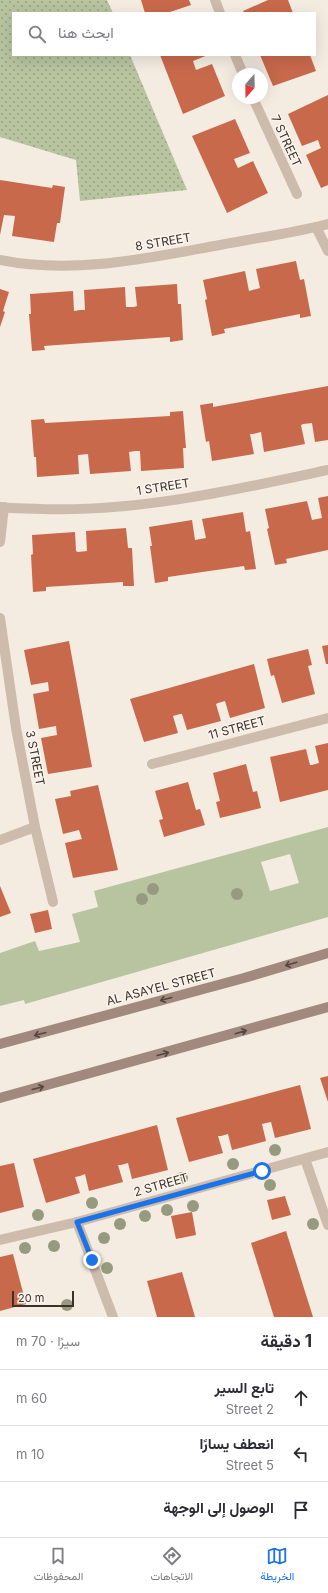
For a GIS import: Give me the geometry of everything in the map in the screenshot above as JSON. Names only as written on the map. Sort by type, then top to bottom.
[{"type":"main road","name":"AL ASAYEL STREET","points":[[0,1044],[244,978],[328,953]]},
{"type":"main road","points":[[0,1098],[328,1007]]},
{"type":"street","points":[[215,0],[220,12]]},
{"type":"street","points":[[236,56],[241,68]]},
{"type":"street","name":"7 STREET","points":[[256,104],[297,194]]},
{"type":"street","name":"8 STREET","points":[[0,260],[21,264],[78,266],[136,260],[328,224]]},
{"type":"street","points":[[316,227],[328,251]]},
{"type":"street","name":"1 STREET","points":[[2,507],[71,510],[136,505],[328,470]]},
{"type":"street","points":[[0,542],[2,507]]},
{"type":"street","name":"3 STREET","points":[[0,618],[16,728],[35,827],[53,902]]},
{"type":"street","name":"11 STREET","points":[[152,764],[328,718]]},
{"type":"street","points":[[0,840],[35,827]]},
{"type":"street","name":"2 STREET","points":[[0,1240],[77,1222],[328,1152]]},
{"type":"street","points":[[305,1159],[328,1225]]},
{"type":"street","points":[[77,1222],[113,1317]]},
{"type":"green space","points":[[0,0],[107,0],[113,12],[12,12],[12,56],[130,56],[187,190],[80,201],[76,160],[0,137]]},
{"type":"green space","points":[[328,827],[328,917],[25,1004],[24,1000],[0,1006],[0,953],[35,941],[39,951],[80,942],[72,914],[98,907],[94,891]],"holes":[[[290,854],[299,883],[270,891],[261,862]]]},
{"type":"building","points":[[141,0],[189,0],[191,5],[170,12],[145,12]]},
{"type":"building","points":[[268,0],[288,0],[293,12],[244,12]]},
{"type":"building","points":[[160,56],[206,56],[193,61],[196,70],[212,64],[225,96],[183,114]]},
{"type":"building","points":[[260,56],[310,56],[316,71],[273,86],[268,74],[268,68],[265,68]]},
{"type":"building","points":[[328,95],[328,185],[321,188],[306,155],[321,148],[318,140],[302,146],[288,114]]},
{"type":"building","points":[[235,119],[250,153],[234,159],[236,164],[238,168],[253,161],[268,193],[227,213],[192,136]]},
{"type":"building","points":[[0,180],[52,188],[53,185],[65,187],[60,223],[57,223],[54,242],[12,236],[15,216],[4,215],[0,235]]},
{"type":"building","points":[[296,261],[300,280],[304,279],[311,316],[300,318],[300,314],[224,329],[225,333],[212,336],[203,280],[245,271],[249,291],[260,288],[256,269]]},
{"type":"building","points":[[177,284],[178,304],[181,304],[183,340],[170,342],[170,337],[57,345],[44,346],[45,350],[32,351],[29,314],[31,314],[30,294],[73,291],[74,311],[85,310],[84,290],[125,287],[126,307],[134,307],[137,306],[135,287]]},
{"type":"building","points":[[0,289],[9,292],[0,327]]},
{"type":"building","points":[[328,386],[328,440],[315,442],[312,423],[303,424],[301,425],[305,444],[264,452],[261,432],[250,434],[254,454],[212,461],[209,441],[206,442],[200,405],[213,403],[213,407]]},
{"type":"building","points":[[183,411],[186,448],[183,448],[184,468],[141,471],[140,451],[135,451],[129,452],[131,471],[90,474],[88,454],[78,455],[79,474],[37,477],[31,420],[44,419],[45,423],[170,416],[170,412]]},
{"type":"building","points":[[328,496],[328,550],[286,559],[287,563],[275,565],[267,529],[269,528],[265,509],[307,501],[312,520],[322,518],[318,498]]},
{"type":"building","points":[[243,512],[246,532],[250,531],[256,569],[245,570],[244,566],[168,577],[168,581],[155,583],[149,527],[192,520],[195,540],[206,538],[202,519]]},
{"type":"building","points":[[126,528],[128,548],[132,548],[134,586],[123,586],[123,582],[46,587],[46,591],[33,592],[31,555],[33,554],[32,535],[75,532],[76,551],[78,552],[87,551],[86,531]]},
{"type":"building","points":[[69,641],[92,767],[48,774],[41,738],[57,735],[56,726],[39,729],[33,694],[49,691],[48,682],[31,685],[24,650]]},
{"type":"building","points":[[328,645],[328,664],[326,664],[322,646]]},
{"type":"building","points":[[308,649],[312,665],[308,666],[315,694],[282,703],[274,675],[271,676],[267,659]]},
{"type":"building","points":[[254,664],[265,708],[230,718],[225,701],[216,704],[221,721],[187,730],[182,714],[180,714],[173,716],[178,733],[144,742],[130,699]]},
{"type":"building","points":[[328,743],[328,790],[280,802],[270,757],[306,749],[310,765],[312,765],[319,763],[315,746]]},
{"type":"building","points":[[246,764],[253,792],[257,791],[261,808],[220,818],[216,802],[220,801],[213,773]]},
{"type":"building","points":[[188,782],[196,810],[200,809],[205,825],[164,837],[159,820],[163,819],[155,791]]},
{"type":"building","points":[[98,785],[118,870],[73,878],[65,843],[82,839],[79,830],[63,834],[55,799],[71,796],[70,791]]},
{"type":"building","points":[[0,886],[11,913],[0,917]]},
{"type":"building","points":[[48,910],[52,929],[35,933],[30,914]]},
{"type":"building","points":[[328,1076],[328,1102],[320,1078]]},
{"type":"building","points":[[300,1085],[311,1129],[275,1138],[271,1122],[262,1124],[266,1141],[232,1150],[228,1134],[218,1136],[223,1153],[189,1162],[176,1118]]},
{"type":"building","points":[[157,1125],[168,1170],[132,1179],[128,1163],[118,1165],[123,1182],[89,1191],[85,1174],[75,1177],[80,1193],[46,1203],[33,1159]]},
{"type":"building","points":[[14,1163],[24,1207],[0,1213],[0,1166]]},
{"type":"building","points":[[285,1196],[291,1215],[272,1220],[267,1200]]},
{"type":"building","points":[[192,1212],[196,1235],[176,1239],[171,1216]]},
{"type":"building","points":[[286,1231],[313,1317],[274,1317],[251,1243]]},
{"type":"building","points":[[13,1254],[26,1304],[0,1311],[0,1257]]},
{"type":"building","points":[[182,1272],[195,1317],[157,1317],[147,1281]]},
{"type":"route","points":[[92,1260],[77,1222],[262,1171]]}]
